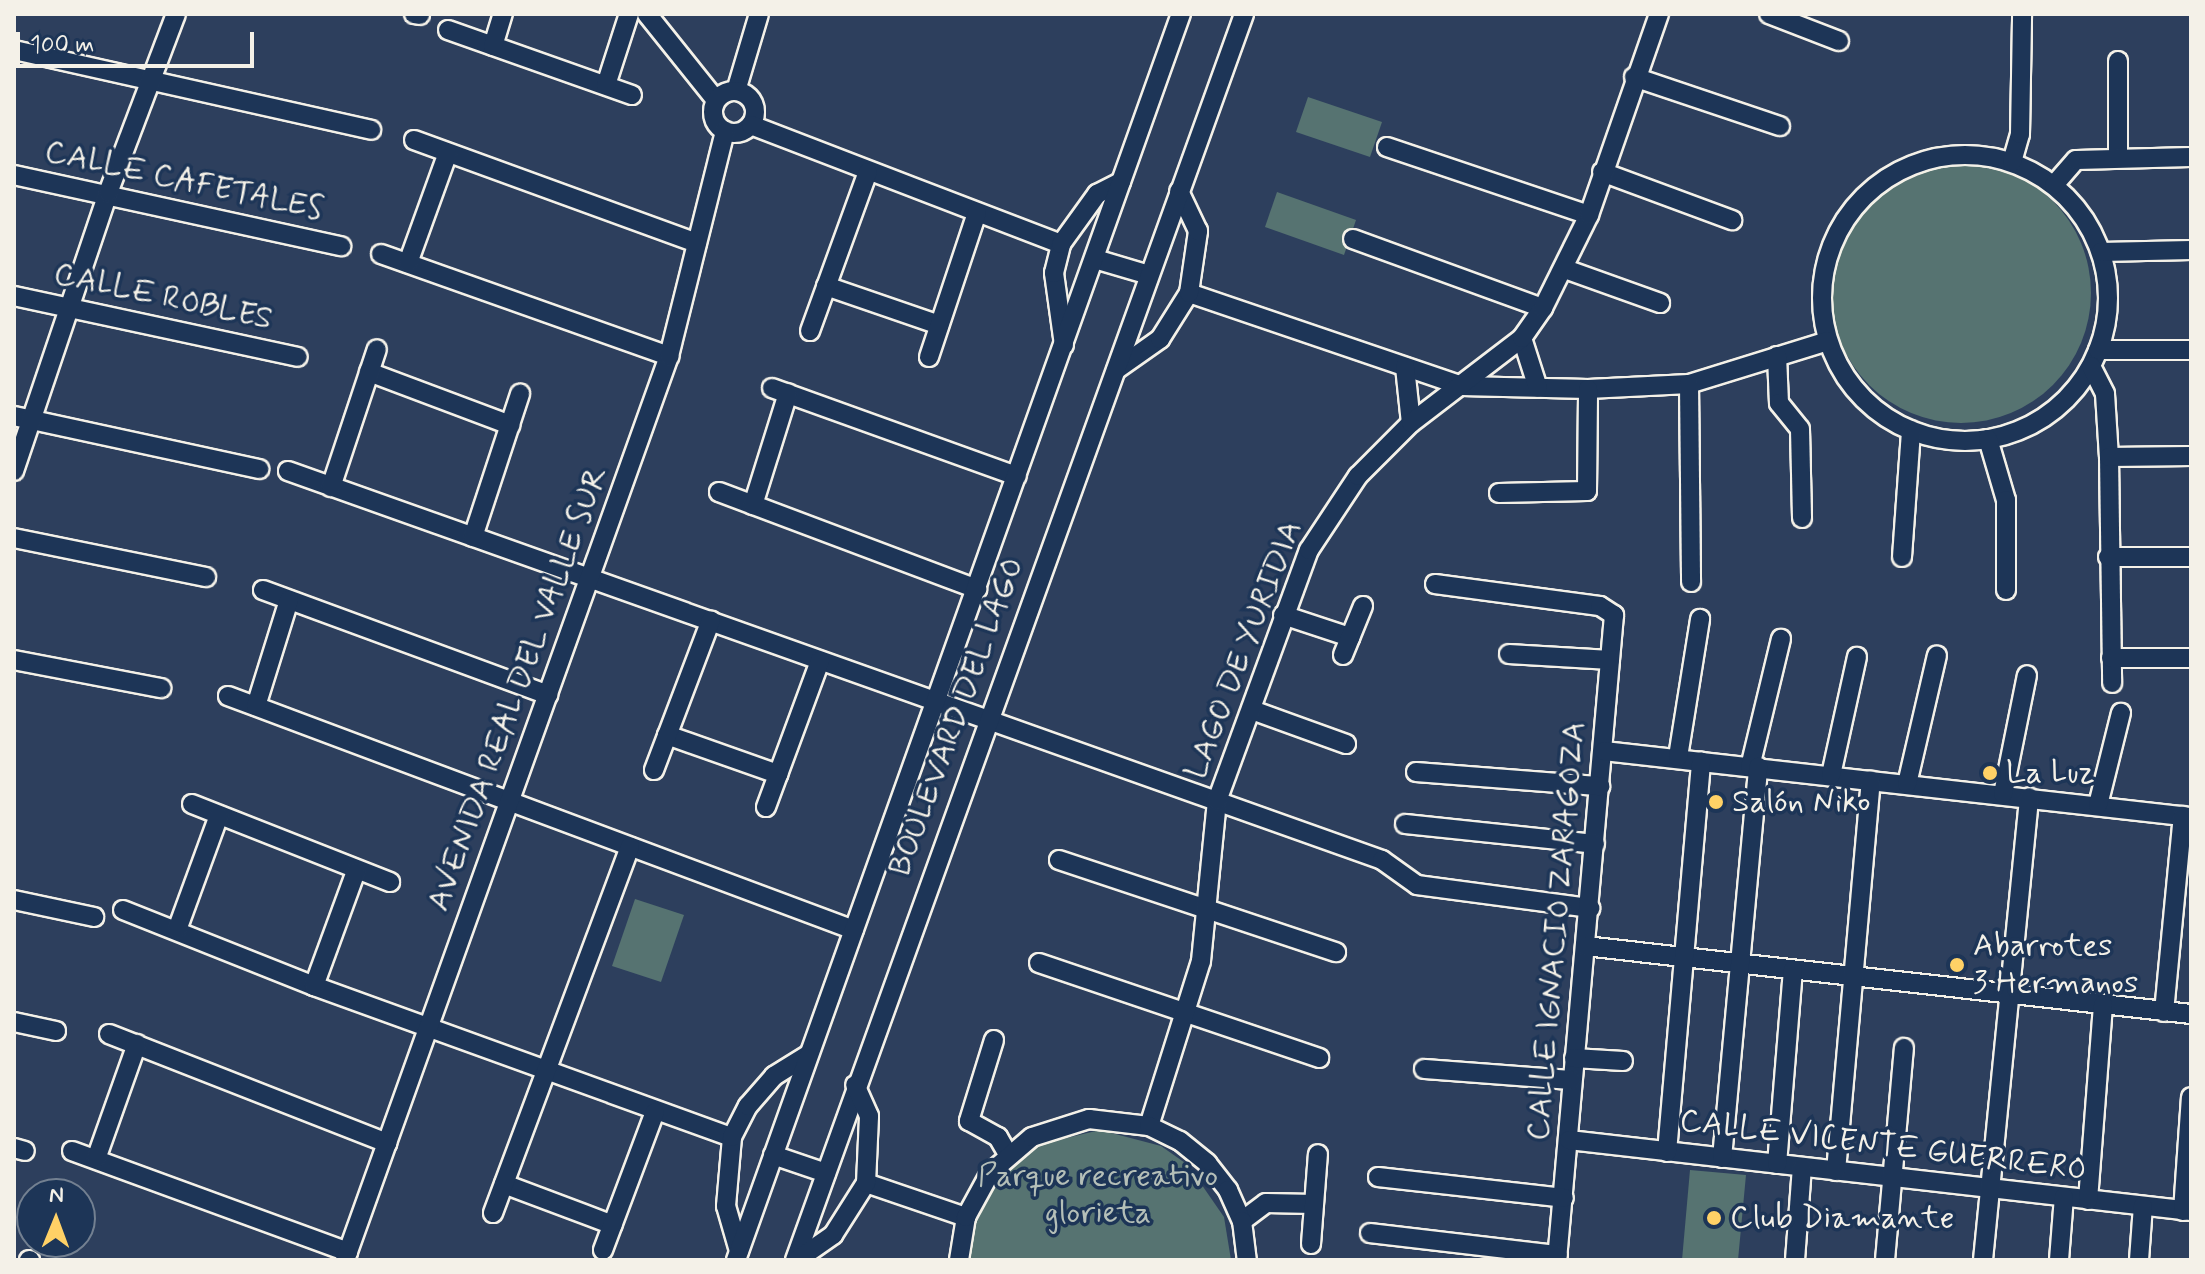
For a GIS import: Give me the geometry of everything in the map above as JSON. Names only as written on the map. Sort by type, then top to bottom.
[{"type":"street","points":[[14,471],[23,418],[69,306],[176,14]]},
{"type":"street","points":[[493,46],[503,14]]},
{"type":"street","points":[[606,85],[629,14]]},
{"type":"street","points":[[647,14],[716,100],[713,118],[725,131],[743,131],[751,125],[753,104],[736,91]]},
{"type":"street","points":[[716,100],[736,91],[759,14]]},
{"type":"street","name":"BOULEVARD DEL LAGO","points":[[737,1256],[1181,14]]},
{"type":"street","name":"BOULEVARD DEL LAGO","points":[[796,1260],[855,1085],[1244,14]]},
{"type":"street","name":"LAGO DE YURIDIA","points":[[1149,1126],[1188,1012],[1208,908],[1217,801],[1252,710],[1283,615],[1331,512],[1411,423],[1522,338],[1543,308],[1565,269],[1589,215],[1634,77],[1659,14]]},
{"type":"street","points":[[1769,14],[1839,41]]},
{"type":"street","points":[[2012,162],[2020,134],[2022,14]]},
{"type":"street","points":[[448,30],[632,95]]},
{"type":"street","points":[[14,50],[371,130]]},
{"type":"street","points":[[2118,61],[2118,158]]},
{"type":"street","points":[[1634,77],[1780,126]]},
{"type":"street","points":[[751,125],[1061,244]]},
{"type":"street","name":"AVENIDA REAL DEL VALLE SUR","points":[[347,1256],[669,356],[725,131]]},
{"type":"street","points":[[414,140],[447,155],[697,243]]},
{"type":"street","points":[[1387,147],[1589,215]]},
{"type":"street","points":[[408,263],[447,155]]},
{"type":"street","points":[[1980,155],[2012,162],[2054,185],[2074,204],[2101,252],[2109,301],[2095,358],[2068,397],[2037,421],[1988,439],[1949,440],[1911,430],[1868,404],[1851,385],[1828,341],[1821,306],[1823,271],[1834,237],[1853,207],[1879,183],[1910,165],[1944,156],[1980,155]]},
{"type":"street","points":[[2054,185],[2076,160],[2191,157]]},
{"type":"street","points":[[810,331],[868,172]]},
{"type":"street","points":[[1602,172],[1732,220]]},
{"type":"street","name":"CALLE CAFETALES","points":[[14,175],[341,246]]},
{"type":"street","name":"BOULEVARD DEL LAGO","points":[[1064,345],[1054,273],[1061,244],[1097,194],[1121,182]]},
{"type":"street","points":[[1116,370],[1160,339],[1189,293],[1198,231],[1179,191]]},
{"type":"street","points":[[929,357],[977,213]]},
{"type":"street","points":[[1353,239],[1543,308]]},
{"type":"street","points":[[2101,252],[2191,250]]},
{"type":"street","points":[[381,254],[669,356]]},
{"type":"street","points":[[1095,259],[1149,275]]},
{"type":"street","points":[[1565,269],[1660,303]]},
{"type":"street","points":[[826,286],[939,325]]},
{"type":"street","points":[[1189,293],[1462,386],[1588,389],[1689,384],[1828,341]]},
{"type":"street","name":"CALLE ROBLES","points":[[14,296],[298,357]]},
{"type":"street","points":[[1522,338],[1538,388]]},
{"type":"street","points":[[331,487],[377,349]]},
{"type":"street","points":[[2095,358],[2191,350]]},
{"type":"street","points":[[1777,356],[1779,403],[1800,429],[1802,518]]},
{"type":"street","points":[[2095,358],[2105,394],[2109,457],[2112,683]]},
{"type":"street","points":[[1405,367],[1411,423]]},
{"type":"street","points":[[369,372],[510,425]]},
{"type":"street","points":[[1689,384],[1691,582]]},
{"type":"street","points":[[1499,493],[1590,487],[1588,389]]},
{"type":"street","points":[[753,505],[780,390],[1017,476]]},
{"type":"street","points":[[473,537],[520,394]]},
{"type":"street","points":[[23,418],[259,469]]},
{"type":"street","points":[[1902,557],[1911,430]]},
{"type":"street","points":[[1988,439],[2006,500],[2006,590]]},
{"type":"street","points":[[2109,457],[2191,456]]},
{"type":"street","points":[[288,471],[1382,860],[1417,885],[1590,908]]},
{"type":"street","points":[[719,492],[977,589]]},
{"type":"street","points":[[14,538],[206,577]]},
{"type":"street","points":[[2108,557],[2191,557]]},
{"type":"street","name":"CALLE IGNACIO ZARAGOZA","points":[[1435,584],[1609,609],[1614,615],[1558,1258]]},
{"type":"street","points":[[263,590],[548,695]]},
{"type":"street","points":[[256,706],[289,600]]},
{"type":"street","points":[[1343,655],[1363,606]]},
{"type":"street","points":[[1283,615],[1350,637]]},
{"type":"street","points":[[1678,757],[1700,619]]},
{"type":"street","points":[[654,770],[711,620]]},
{"type":"street","points":[[1722,1158],[1754,767],[1781,639]]},
{"type":"street","points":[[1509,654],[1610,660]]},
{"type":"street","points":[[1907,784],[1937,655]]},
{"type":"street","points":[[1831,775],[1857,657]]},
{"type":"street","points":[[2111,658],[2191,658]]},
{"type":"street","points":[[14,660],[161,688]]},
{"type":"street","points":[[766,807],[820,661]]},
{"type":"street","points":[[2003,794],[2027,675]]},
{"type":"street","points":[[228,696],[492,791],[509,802],[854,930]]},
{"type":"street","points":[[1252,710],[1346,744]]},
{"type":"street","points":[[2098,805],[2121,713]]},
{"type":"street","points":[[667,735],[778,774]]},
{"type":"street","points":[[1604,751],[2187,816],[2164,1012]]},
{"type":"street","points":[[1667,1152],[1701,761]]},
{"type":"street","points":[[1416,772],[1600,786]]},
{"type":"street","points":[[1836,1171],[1871,781]]},
{"type":"street","points":[[1983,1260],[2029,797]]},
{"type":"street","points":[[192,804],[390,882]]},
{"type":"street","points":[[177,930],[219,815]]},
{"type":"street","points":[[1405,824],[1595,844]]},
{"type":"street","points":[[493,1213],[630,847]]},
{"type":"street","points":[[1059,860],[1336,952]]},
{"type":"street","points":[[314,986],[356,871]]},
{"type":"street","points":[[14,900],[94,917]]},
{"type":"street","points":[[123,910],[544,1072],[732,1137]]},
{"type":"street","points":[[1585,946],[2191,1014]]},
{"type":"street","points":[[1039,963],[1319,1058]]},
{"type":"street","points":[[1777,1164],[1793,970]]},
{"type":"street","points":[[2088,1200],[2103,1005]]},
{"type":"street","points":[[14,1022],[56,1031]]},
{"type":"street","points":[[109,1034],[387,1143]]},
{"type":"street","points":[[994,1040],[969,1121],[998,1137],[1008,1154]]},
{"type":"street","points":[[96,1159],[137,1044]]},
{"type":"street","points":[[1885,1260],[1904,1048]]},
{"type":"street","name":"BOULEVARD DEL LAGO","points":[[737,1256],[726,1206],[732,1137],[748,1106],[774,1076],[808,1055]]},
{"type":"street","points":[[1574,1058],[1623,1061]]},
{"type":"street","points":[[1424,1069],[1572,1080]]},
{"type":"street","name":"BOULEVARD DEL LAGO","points":[[796,1260],[833,1235],[866,1183],[869,1116],[855,1085]]},
{"type":"street","points":[[2187,1211],[2191,1097]]},
{"type":"street","points":[[603,1250],[655,1112]]},
{"type":"street","points":[[959,1260],[966,1217],[990,1173],[1008,1154],[1060,1125],[1089,1119],[1149,1126],[1180,1141],[1207,1163],[1228,1190],[1242,1221],[1247,1260]]},
{"type":"street","name":"CALLE VICENTE GUERRERO","points":[[1569,1140],[2187,1211]]},
{"type":"street","points":[[72,1151],[347,1256]]},
{"type":"street","points":[[1311,1244],[1318,1154]]},
{"type":"street","points":[[773,1155],[826,1173]]},
{"type":"street","points":[[1795,1260],[1802,1167]]},
{"type":"street","points":[[1378,1177],[1564,1198]]},
{"type":"street","points":[[866,1183],[966,1217]]},
{"type":"street","points":[[504,1184],[613,1225]]},
{"type":"street","points":[[2059,1260],[2064,1197]]},
{"type":"street","points":[[1242,1221],[1266,1203],[1314,1204]]},
{"type":"street","points":[[2139,1260],[2143,1206]]},
{"type":"street","points":[[1370,1233],[1558,1258]]},
{"type":"green space","points":[[1308,97],[1382,122],[1370,157],[1296,132]]},
{"type":"green space","points":[[1961,163],[2011,173],[2053,201],[2081,243],[2091,293],[2081,343],[2053,385],[2011,413],[1961,423],[1911,413],[1869,385],[1841,343],[1831,293],[1841,243],[1869,201],[1911,173]]},
{"type":"green space","points":[[1277,192],[1356,220],[1344,255],[1265,227]]},
{"type":"green space","points":[[635,899],[684,915],[661,982],[612,966]]},
{"type":"green space","name":"Parque recreativo glorieta","points":[[1100,1130],[1161,1146],[1188,1165],[1224,1217],[1231,1260],[966,1260],[974,1215],[1011,1163],[1037,1145]]},
{"type":"green space","name":"Club Diamante","points":[[1690,1170],[1746,1175],[1738,1260],[1682,1260]]},
{"type":"place","name":"La Luz","points":[[1990,773]]},
{"type":"place","name":"Salón Niko","points":[[1716,802]]},
{"type":"place","name":"Abarrotes 3 Hermanos","points":[[1957,965]]},
{"type":"place","name":"Club Diamante","points":[[1714,1218]]}]
